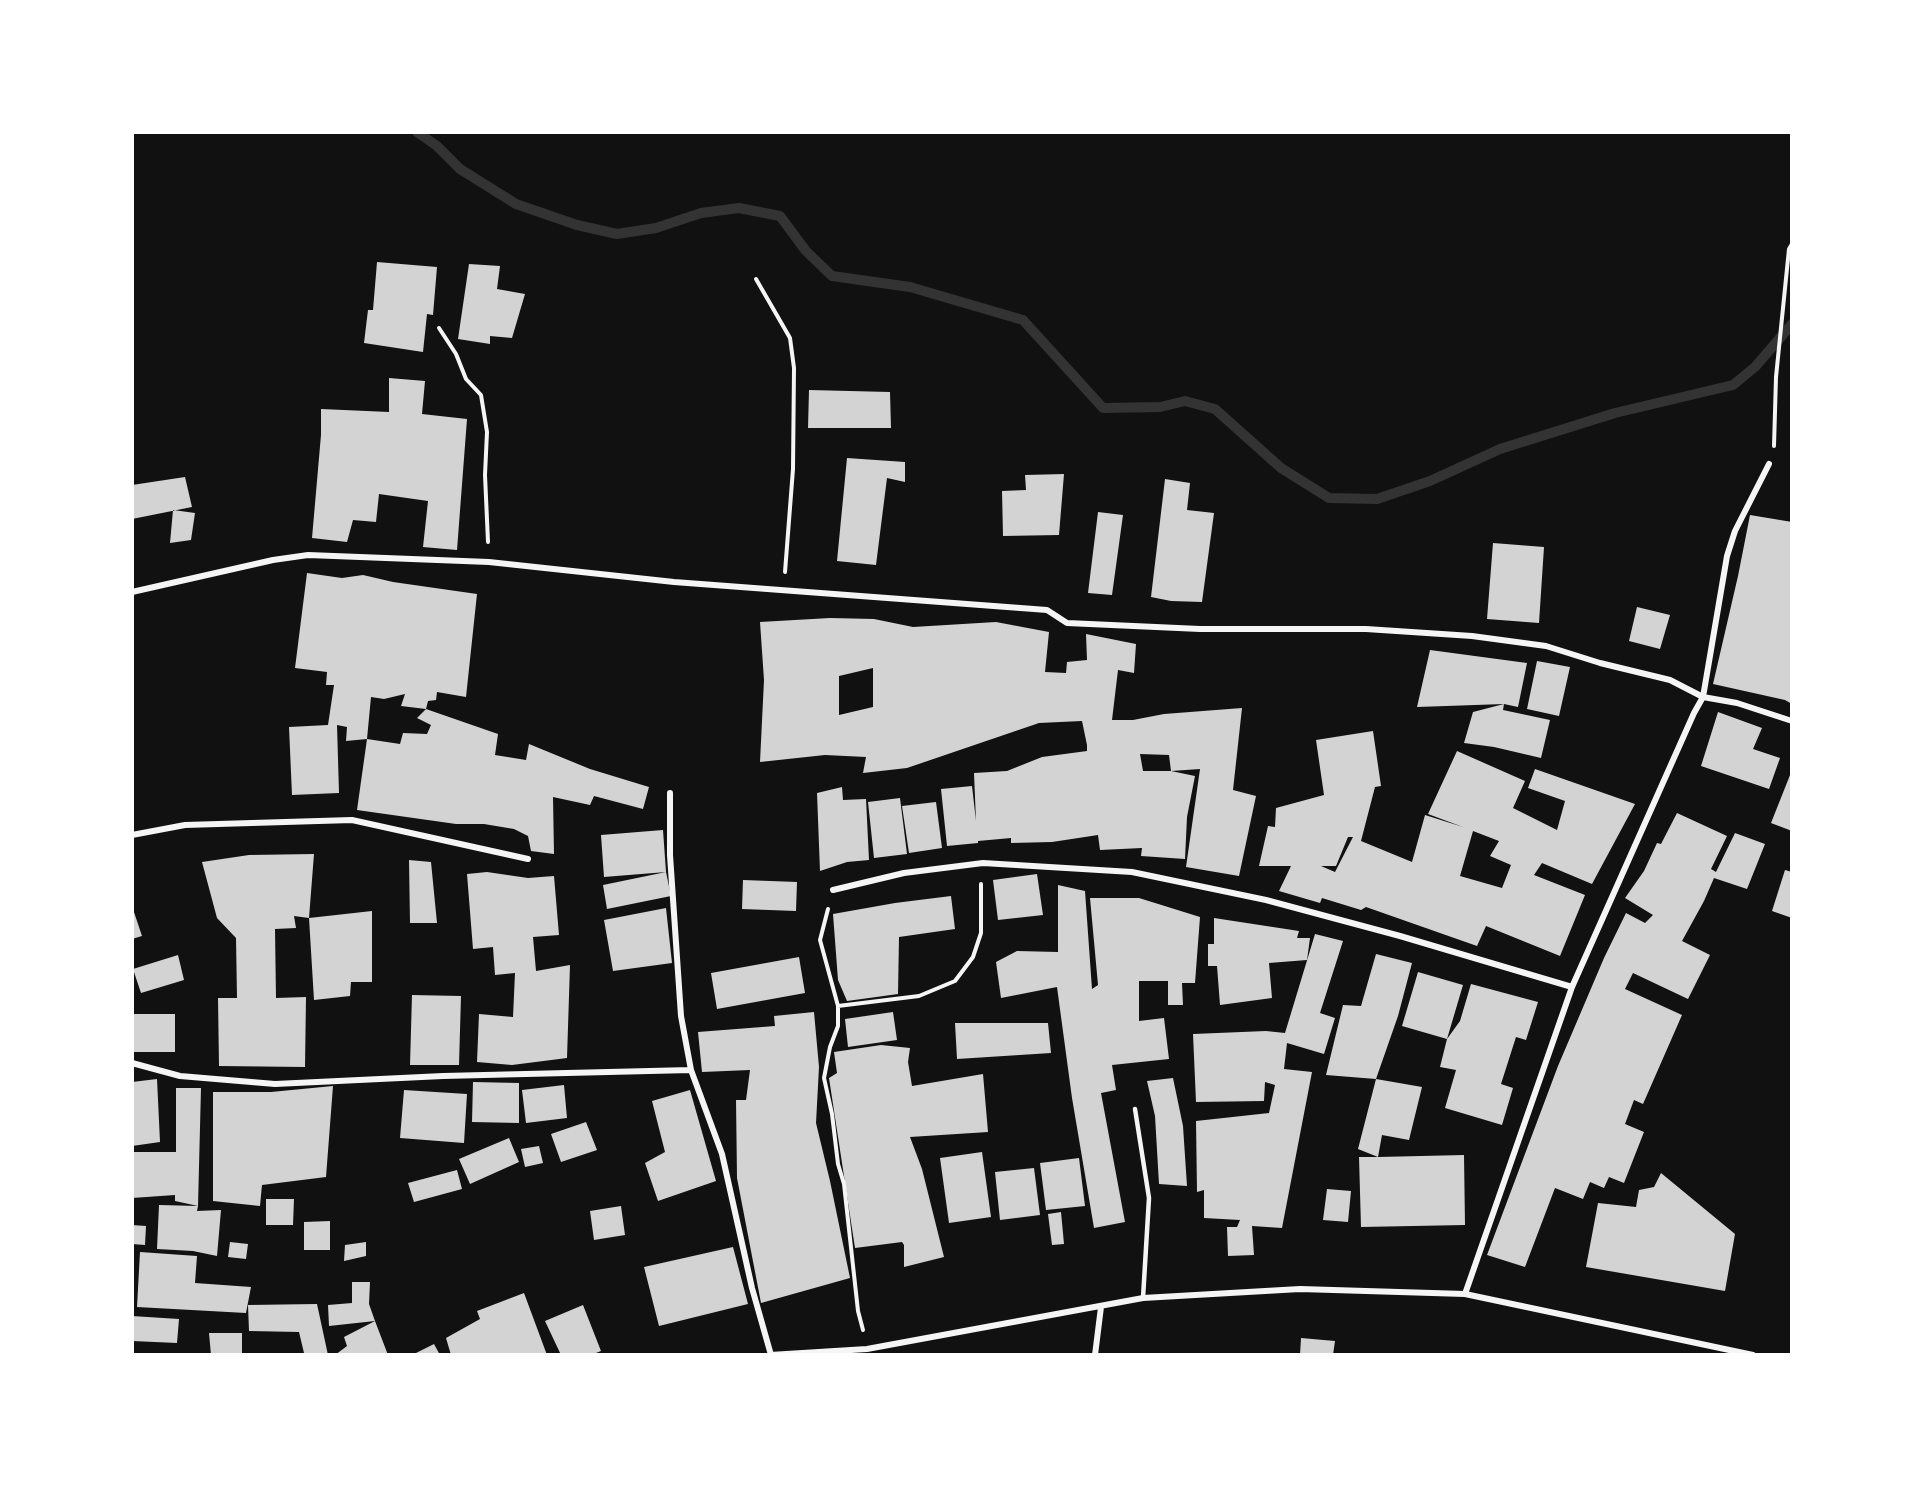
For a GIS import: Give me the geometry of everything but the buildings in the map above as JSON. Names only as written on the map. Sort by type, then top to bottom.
[{"type":"street","points":[[1465,1294],[1572,987],[1703,697],[1727,556],[1735,531],[1769,464]]},
{"type":"street","points":[[132,592],[273,560],[308,555],[489,562],[784,592],[1047,610],[1067,623],[1200,629],[1366,629],[1472,636],[1553,648],[1600,663],[1670,680],[1703,697],[1737,703],[1792,722]]},
{"type":"street","points":[[670,793],[670,855],[681,1016],[691,1070],[722,1154],[752,1288],[770,1355],[867,1349],[1143,1298],[1300,1288],[1465,1294],[1753,1355]]},
{"type":"street","points":[[132,835],[185,825],[352,820],[528,859]]},
{"type":"street","points":[[833,890],[904,873],[977,864],[1144,875],[1266,900],[1400,936],[1572,987]]},
{"type":"street","points":[[132,1063],[180,1076],[275,1084],[443,1076],[691,1070]]},
{"type":"street","points":[[1095,1355],[1101,1307]]},
{"type":"lane","points":[[1135,1109],[1149,1198],[1143,1298]]},
{"type":"path","points":[[1776,441],[1776,377],[1792,244]]},
{"type":"path","points":[[756,279],[790,338],[794,368],[793,469],[784,592]]},
{"type":"path","points":[[439,328],[456,354],[466,379],[481,395],[487,432],[485,475],[489,562]]},
{"type":"path","points":[[838,1006],[919,996],[955,981],[973,957],[981,933],[980,876],[977,864]]},
{"type":"path","points":[[833,890],[820,940],[838,1006],[838,1026],[830,1047],[824,1078],[832,1114],[838,1164],[844,1184],[858,1311],[867,1349]]},
{"type":"waterway","points":[[417,132],[437,146],[460,169],[516,204],[577,225],[617,234],[656,228],[701,213],[739,208],[780,216],[806,251],[832,276],[910,287],[1023,320],[1103,408],[1160,407],[1185,401],[1215,409],[1281,468],[1329,498],[1377,499],[1430,481],[1500,449],[1615,413],[1733,385],[1755,367],[1792,324]]}]
